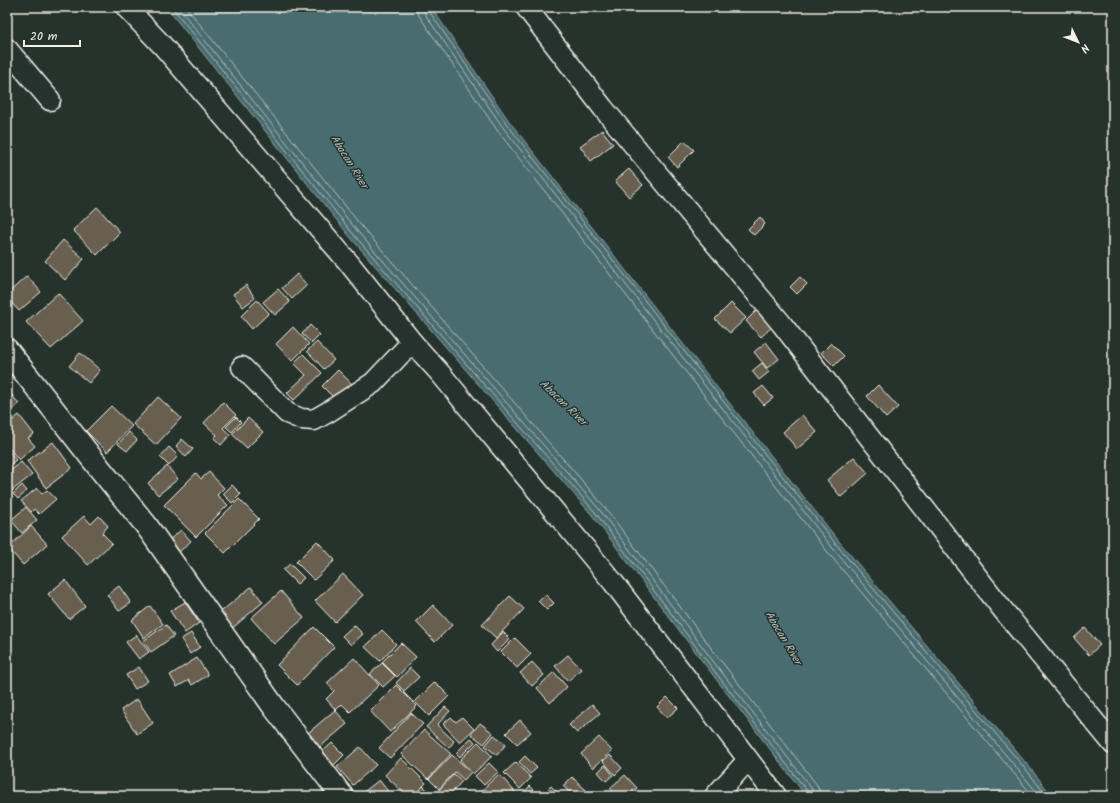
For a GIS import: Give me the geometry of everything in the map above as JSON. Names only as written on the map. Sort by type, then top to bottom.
[{"type":"street","points":[[126,7],[162,45],[344,257],[412,342],[440,373],[614,582],[776,796]]},
{"type":"street","points":[[526,7],[603,108],[781,323],[1003,610],[1113,744]]},
{"type":"street","points":[[7,49],[50,100]]},
{"type":"street","points":[[242,367],[287,413],[301,419],[314,420],[373,383],[412,342]]},
{"type":"street","points":[[7,350],[100,470],[146,524],[274,707],[342,796]]},
{"type":"street","points":[[715,796],[748,760]]},
{"type":"water","name":"Abacan River","points":[[166,7],[431,7],[509,121],[723,395],[842,545],[1031,769],[1052,796],[806,796],[592,515],[351,238]]},
{"type":"building","points":[[602,130],[613,144],[591,161],[580,146]]},
{"type":"building","points":[[684,141],[694,150],[677,167],[668,157]]},
{"type":"building","points":[[629,169],[643,185],[629,197],[615,181]]},
{"type":"building","points":[[97,207],[120,232],[97,255],[73,230]]},
{"type":"building","points":[[760,217],[765,224],[754,235],[748,229]]},
{"type":"building","points":[[63,240],[84,259],[65,280],[45,261]]},
{"type":"building","points":[[297,274],[307,285],[292,299],[282,288]]},
{"type":"building","points":[[27,276],[41,292],[19,311],[7,298],[7,294]]},
{"type":"building","points":[[800,277],[807,284],[797,294],[790,287]]},
{"type":"building","points":[[246,285],[255,298],[243,307],[233,294]]},
{"type":"building","points":[[278,289],[290,302],[275,315],[263,302]]},
{"type":"building","points":[[58,293],[83,321],[51,349],[26,322]]},
{"type":"building","points":[[257,300],[269,313],[252,329],[241,316]]},
{"type":"building","points":[[731,303],[746,318],[730,333],[715,319]]},
{"type":"building","points":[[759,308],[775,324],[761,337],[746,321]]},
{"type":"building","points":[[310,325],[320,335],[312,343],[302,334]]},
{"type":"building","points":[[293,327],[309,344],[292,361],[276,344]]},
{"type":"building","points":[[317,342],[334,360],[324,369],[307,351]]},
{"type":"building","points":[[766,342],[779,359],[767,368],[754,352]]},
{"type":"building","points":[[831,343],[844,356],[834,366],[821,353]]},
{"type":"building","points":[[80,353],[100,370],[89,383],[69,366]]},
{"type":"building","points":[[303,354],[322,373],[294,400],[287,393],[306,375],[294,363]]},
{"type":"building","points":[[762,363],[769,372],[759,380],[752,371]]},
{"type":"building","points":[[338,370],[352,384],[336,400],[322,386]]},
{"type":"building","points":[[878,385],[898,407],[886,418],[867,396]]},
{"type":"building","points":[[763,386],[773,398],[764,405],[754,393]]},
{"type":"building","points":[[11,394],[19,404],[11,411],[7,406],[7,397]]},
{"type":"building","points":[[158,397],[181,418],[156,445],[133,424]]},
{"type":"building","points":[[223,402],[236,415],[223,428],[230,435],[221,445],[214,438],[217,435],[204,423]]},
{"type":"building","points":[[111,406],[132,426],[107,452],[86,431]]},
{"type":"building","points":[[19,415],[34,434],[28,438],[35,446],[19,460],[7,446],[7,420],[11,417],[13,420]]},
{"type":"building","points":[[802,415],[817,432],[797,449],[783,432]]},
{"type":"building","points":[[236,417],[241,422],[232,432],[226,427]]},
{"type":"building","points":[[248,418],[263,432],[247,448],[232,434]]},
{"type":"building","points":[[129,432],[137,440],[127,451],[118,444]]},
{"type":"building","points":[[182,439],[193,449],[186,457],[176,446]]},
{"type":"building","points":[[53,442],[72,468],[46,488],[27,461]]},
{"type":"building","points":[[169,447],[178,456],[169,466],[160,457]]},
{"type":"building","points":[[7,449],[16,460],[7,467]]},
{"type":"building","points":[[854,457],[868,473],[841,497],[827,480]]},
{"type":"building","points":[[21,462],[32,475],[9,493],[7,491],[7,474]]},
{"type":"building","points":[[167,466],[178,479],[158,495],[148,483]]},
{"type":"building","points":[[209,472],[224,488],[217,495],[228,505],[196,537],[164,505],[196,473],[201,479]]},
{"type":"building","points":[[22,485],[27,491],[18,499],[13,494]]},
{"type":"building","points":[[232,485],[241,494],[232,503],[223,494]]},
{"type":"building","points":[[37,488],[42,494],[47,490],[56,499],[39,514],[34,509],[31,512],[21,501]]},
{"type":"building","points":[[239,499],[259,519],[225,553],[205,533]]},
{"type":"building","points":[[26,507],[37,520],[22,533],[11,520]]},
{"type":"building","points":[[84,516],[91,524],[99,516],[108,526],[102,533],[112,543],[88,565],[62,536]]},
{"type":"building","points":[[31,526],[47,544],[23,565],[8,548]]},
{"type":"building","points":[[181,530],[191,541],[178,553],[168,541]]},
{"type":"building","points":[[317,541],[335,560],[314,580],[296,562]]},
{"type":"building","points":[[290,564],[304,578],[297,584],[283,570]]},
{"type":"building","points":[[343,574],[363,595],[335,622],[315,601]]},
{"type":"building","points":[[65,580],[85,606],[69,619],[48,594]]},
{"type":"building","points":[[119,586],[131,603],[119,611],[107,595]]},
{"type":"building","points":[[251,587],[263,602],[229,631],[217,615]]},
{"type":"building","points":[[281,591],[304,618],[274,644],[251,618]]},
{"type":"building","points":[[545,594],[554,603],[547,610],[538,601]]},
{"type":"building","points":[[510,596],[524,609],[496,638],[482,625]]},
{"type":"building","points":[[185,602],[199,623],[185,633],[170,611]]},
{"type":"building","points":[[433,605],[452,625],[435,642],[416,622]]},
{"type":"building","points":[[150,606],[163,624],[144,638],[132,620]]},
{"type":"building","points":[[166,625],[174,636],[151,652],[143,641]]},
{"type":"building","points":[[354,625],[363,634],[351,645],[342,636]]},
{"type":"building","points":[[314,627],[334,647],[297,685],[277,665]]},
{"type":"building","points":[[1085,628],[1100,645],[1089,655],[1074,638]]},
{"type":"building","points":[[382,630],[396,644],[380,661],[365,647]]},
{"type":"building","points":[[503,632],[510,639],[497,652],[491,645]]},
{"type":"building","points":[[191,633],[200,647],[190,654],[181,639]]},
{"type":"building","points":[[136,635],[149,652],[139,659],[126,642]]},
{"type":"building","points":[[515,638],[531,654],[517,668],[501,652]]},
{"type":"building","points":[[401,643],[416,657],[397,677],[382,662]]},
{"type":"building","points":[[568,655],[581,669],[568,681],[555,666]]},
{"type":"building","points":[[197,658],[208,675],[192,685],[189,680],[177,687],[170,675]]},
{"type":"building","points":[[354,658],[379,685],[350,712],[342,704],[336,710],[326,699],[334,691],[327,683]]},
{"type":"building","points":[[532,662],[544,675],[532,686],[520,673]]},
{"type":"building","points":[[382,663],[395,676],[383,687],[370,674]]},
{"type":"building","points":[[139,667],[148,681],[135,689],[126,675]]},
{"type":"building","points":[[410,668],[419,677],[404,691],[396,683]]},
{"type":"building","points":[[554,672],[567,687],[550,703],[537,688]]},
{"type":"building","points":[[435,682],[449,696],[429,716],[415,702]]},
{"type":"building","points":[[396,685],[417,706],[390,732],[370,711]]},
{"type":"building","points":[[667,697],[678,708],[667,718],[657,707]]},
{"type":"building","points":[[137,699],[153,723],[137,734],[121,710]]},
{"type":"building","points":[[592,704],[600,713],[577,733],[569,725]]},
{"type":"building","points":[[445,707],[450,711],[437,725],[454,741],[449,748],[426,727]]},
{"type":"building","points":[[335,710],[347,724],[320,747],[308,733]]},
{"type":"building","points":[[411,713],[423,724],[390,758],[379,748]]},
{"type":"building","points":[[451,717],[456,722],[462,717],[474,729],[460,742],[443,724]]},
{"type":"building","points":[[520,720],[531,732],[517,744],[506,733]]},
{"type":"building","points":[[480,723],[493,733],[484,744],[471,734]]},
{"type":"building","points":[[424,730],[451,754],[428,779],[401,754]]},
{"type":"building","points":[[494,735],[506,744],[497,755],[485,746]]},
{"type":"building","points":[[599,737],[612,751],[593,768],[581,754]]},
{"type":"building","points":[[471,738],[475,742],[460,757],[456,753]]},
{"type":"building","points":[[478,742],[492,756],[473,774],[460,760]]},
{"type":"building","points":[[332,743],[344,755],[333,766],[321,753]]},
{"type":"building","points":[[360,747],[376,765],[353,785],[337,767]]},
{"type":"building","points":[[452,755],[471,772],[464,780],[455,772],[439,789],[429,779]]},
{"type":"building","points":[[610,755],[622,768],[615,775],[603,761]]},
{"type":"building","points":[[525,756],[537,768],[530,774],[519,762]]},
{"type":"building","points":[[401,758],[426,783],[413,796],[407,796],[385,775]]},
{"type":"building","points":[[516,762],[531,778],[520,789],[504,773]]},
{"type":"building","points":[[489,763],[498,772],[484,785],[475,776]]},
{"type":"building","points":[[605,765],[613,775],[606,781],[598,772]]},
{"type":"building","points":[[454,774],[462,781],[449,796],[439,796],[436,793]]},
{"type":"building","points":[[499,774],[516,793],[512,796],[492,796],[484,788]]},
{"type":"building","points":[[625,775],[637,788],[628,796],[617,796],[610,788]]},
{"type":"building","points":[[572,777],[586,790],[580,796],[574,796],[563,786]]},
{"type":"building","points":[[379,780],[391,795],[360,795]]},
{"type":"building","points":[[423,786],[434,796],[414,796]]},
{"type":"building","points":[[530,786],[539,795],[520,796]]},
{"type":"building","points":[[551,786],[561,796],[542,796]]},
{"type":"building","points":[[483,789],[490,796],[475,796]]}]
